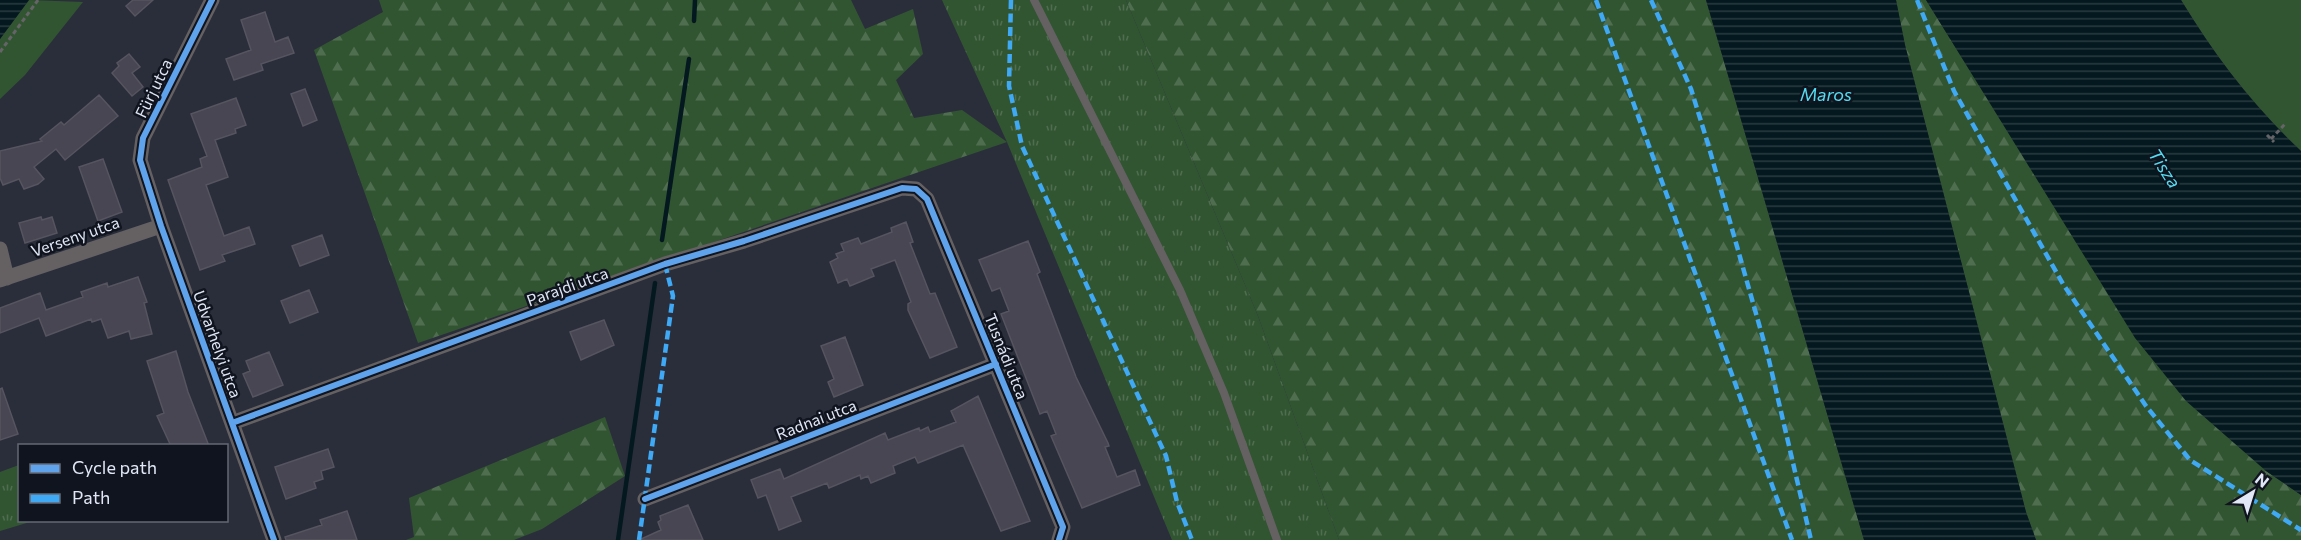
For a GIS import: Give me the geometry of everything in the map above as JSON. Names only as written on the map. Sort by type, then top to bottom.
[{"type":"street","name":"Fürj utca","points":[[161,226],[140,160],[143,138],[212,0]]},
{"type":"street","name":"Parajdi utca","points":[[232,423],[665,264],[744,242],[902,188],[916,189]]},
{"type":"street","name":"Tusnádi utca","points":[[916,189],[927,199],[996,364],[1063,527],[1060,539]]},
{"type":"street","name":"Verseny utca","points":[[4,279],[161,226]]},
{"type":"street","name":"Udvarhelyi utca","points":[[161,226],[274,540]]},
{"type":"street","points":[[0,249],[4,279]]},
{"type":"street","name":"Radnai utca","points":[[645,499],[996,364]]},
{"type":"lane","points":[[1034,0],[1180,290],[1224,393],[1277,540]]},
{"type":"path","points":[[0,52],[38,0]]},
{"type":"path","points":[[2271,139],[2285,124]]},
{"type":"green space","points":[[29,0],[83,2],[25,75],[0,99],[0,39]]},
{"type":"green space","points":[[379,0],[851,0],[865,29],[913,9],[923,54],[896,80],[914,118],[962,110],[1007,142],[418,343],[314,50],[383,12]]},
{"type":"green space","points":[[942,0],[1126,0],[1258,316],[1339,540],[1172,540],[1007,142]]},
{"type":"green space","points":[[1126,0],[1706,0],[1864,540],[1339,540],[1258,316]]},
{"type":"green space","points":[[1896,0],[1926,0],[2046,192],[2266,471],[2301,495],[2301,540],[2036,540],[2026,512],[1905,45]]},
{"type":"green space","points":[[2181,0],[2301,0],[2301,151],[2236,80],[2207,41]]},
{"type":"green space","points":[[605,417],[625,476],[542,529],[514,540],[406,540],[414,537],[409,498]]},
{"type":"green space","points":[[18,465],[18,522],[30,522],[0,531],[0,472]]},
{"type":"water","points":[[0,0],[29,0],[0,39]]},
{"type":"water","name":"Maros","points":[[1706,0],[1896,0],[1905,45],[2026,512],[2036,540],[1864,540]]},
{"type":"water","name":"Tisza","points":[[1926,0],[2181,0],[2207,41],[2236,80],[2301,151],[2301,495],[2266,471],[2186,401],[2135,338]]},
{"type":"building","points":[[133,0],[153,0],[135,16],[126,6]]},
{"type":"building","points":[[265,12],[275,42],[288,37],[294,53],[261,64],[263,70],[234,80],[226,59],[251,50],[241,20]]},
{"type":"building","points":[[129,54],[140,67],[132,73],[143,87],[132,96],[112,73],[119,66],[117,63]]},
{"type":"building","points":[[305,89],[317,120],[303,126],[291,94]]},
{"type":"building","points":[[99,95],[118,116],[65,160],[56,149],[34,167],[44,179],[38,184],[24,189],[19,179],[3,185],[0,178],[0,151],[42,141],[40,139],[61,122],[64,125]]},
{"type":"building","points":[[236,98],[246,125],[235,129],[236,133],[215,140],[228,177],[206,185],[224,236],[249,227],[255,244],[222,255],[225,261],[200,270],[168,180],[202,167],[200,159],[207,156],[191,114]]},
{"type":"building","points":[[103,159],[122,212],[98,221],[79,167]]},
{"type":"building","points":[[41,217],[42,220],[52,217],[57,233],[25,243],[19,223]]},
{"type":"building","points":[[906,222],[913,242],[910,243],[930,294],[935,293],[957,347],[930,358],[908,310],[908,304],[911,302],[895,260],[871,269],[874,276],[850,286],[847,279],[838,283],[830,262],[838,258],[836,254],[844,251],[841,244],[858,238],[861,244],[892,232],[891,228]]},
{"type":"building","points":[[322,235],[329,255],[300,266],[292,246]]},
{"type":"building","points":[[1028,241],[1040,272],[1037,274],[1076,377],[1108,443],[1109,446],[1105,447],[1117,477],[1135,470],[1140,485],[1082,508],[1051,436],[1056,434],[1047,411],[1040,414],[1001,314],[1009,311],[1000,288],[992,291],[979,260]]},
{"type":"building","points":[[138,277],[147,302],[144,303],[152,334],[131,339],[129,331],[108,338],[101,319],[92,322],[91,319],[46,336],[39,318],[0,333],[0,308],[40,293],[46,310],[83,297],[81,292],[107,283],[108,287]]},
{"type":"building","points":[[309,290],[318,312],[290,323],[281,301]]},
{"type":"building","points":[[604,320],[614,345],[581,360],[570,332]]},
{"type":"building","points":[[845,337],[863,385],[834,397],[828,382],[834,379],[821,346]]},
{"type":"building","points":[[176,351],[188,392],[208,444],[170,444],[157,416],[164,413],[147,361]]},
{"type":"building","points":[[269,352],[283,385],[253,397],[243,374],[250,371],[246,361]]},
{"type":"building","points":[[2,388],[18,434],[0,440],[0,389]]},
{"type":"building","points":[[978,396],[1030,521],[1001,531],[963,445],[918,463],[915,457],[893,466],[895,473],[871,483],[868,476],[861,479],[860,475],[829,488],[827,483],[791,497],[801,521],[779,530],[766,495],[758,498],[751,480],[780,469],[784,479],[885,433],[888,440],[919,428],[920,431],[928,427],[930,432],[956,422],[951,411]]},
{"type":"building","points":[[328,449],[334,467],[321,471],[323,479],[314,482],[316,488],[286,499],[275,467]]},
{"type":"building","points":[[688,505],[703,540],[639,540],[661,530],[658,522],[661,520],[660,516]]},
{"type":"building","points":[[347,511],[357,540],[286,540],[285,537],[322,525],[320,520]]},
{"type":"waterway","points":[[694,21],[695,0]]},
{"type":"waterway","points":[[662,240],[689,59]]},
{"type":"waterway","points":[[618,540],[655,283]]},
{"type":"marked path","points":[[1011,0],[1009,86],[1022,146],[1166,456],[1177,502],[1192,540]]},
{"type":"marked path","points":[[1596,0],[1792,540]]},
{"type":"marked path","points":[[1651,0],[1691,89],[1708,144],[1768,356],[1811,540]]},
{"type":"marked path","points":[[1917,0],[1954,91],[2063,284],[2146,406],[2190,460],[2301,530]]},
{"type":"marked path","points":[[639,540],[673,296],[665,264]]},
{"type":"cycle path","points":[[212,0],[143,138],[140,160],[161,226],[274,540]]},
{"type":"cycle path","points":[[232,423],[665,264],[744,241],[902,188],[916,189],[927,199],[1063,527],[1059,540]]},
{"type":"cycle path","points":[[645,499],[996,364]]}]
